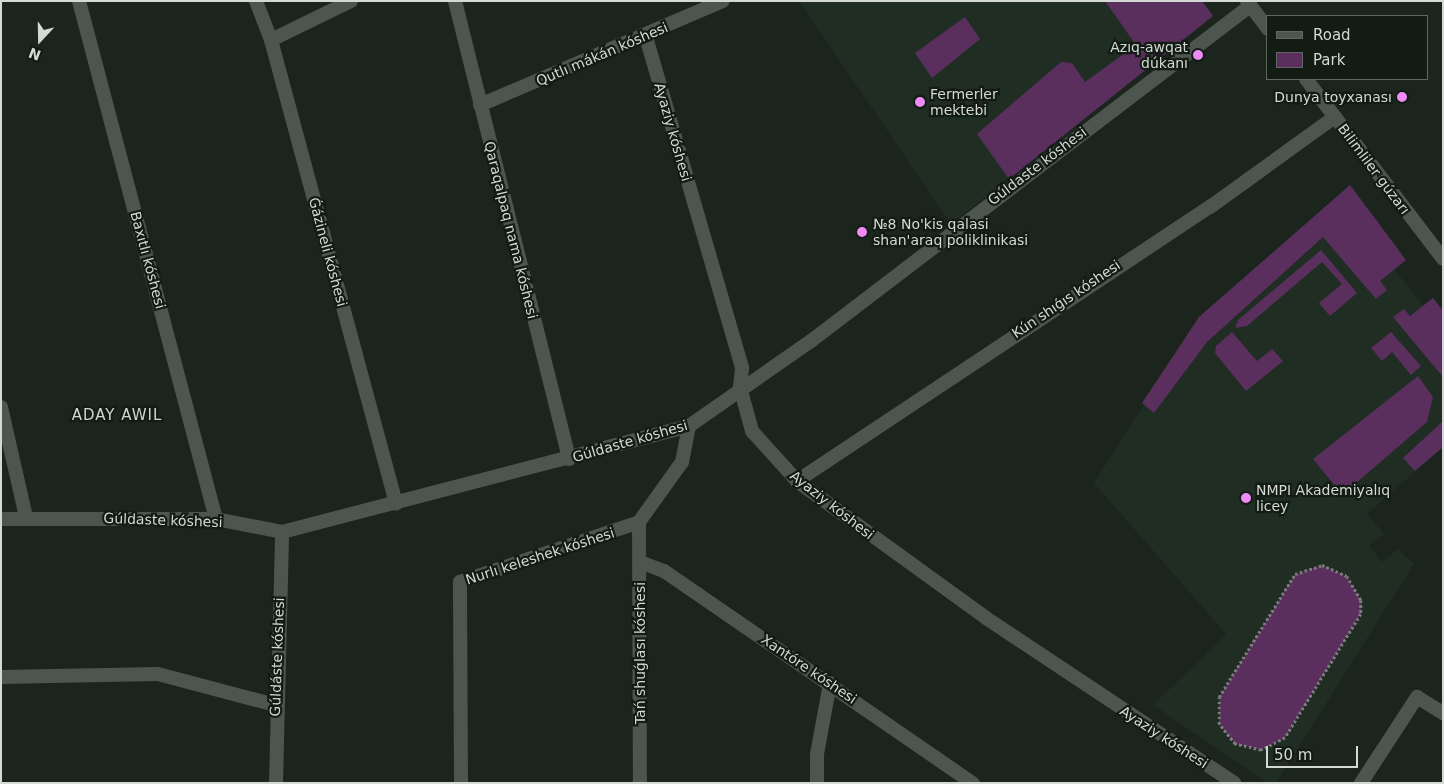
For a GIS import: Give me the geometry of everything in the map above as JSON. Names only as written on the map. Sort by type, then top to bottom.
[{"type":"street","name":"Baxıtlı kóshesi","points":[[80,1],[216,519]]},
{"type":"street","name":"Ǵázineli kóshesi","points":[[256,1],[271,40],[396,503]]},
{"type":"street","points":[[271,40],[352,1]]},
{"type":"street","name":"Qaraqalpaq nama kóshesi","points":[[455,1],[569,459]]},
{"type":"street","name":"Qutlı mákán kóshesi","points":[[480,105],[646,37],[723,1]]},
{"type":"street","name":"Gúldaste kóshesi","points":[[1,519],[26,517],[216,519],[282,532],[569,459],[690,426],[740,387],[811,340],[1248,4]]},
{"type":"street","points":[[1248,4],[1266,26]]},
{"type":"street","name":"Ayaziy kóshesi","points":[[646,37],[742,368],[740,387],[752,431],[797,481],[986,618],[1234,783]]},
{"type":"street","name":"Bilimliler gúzarı","points":[[1307,80],[1443,259]]},
{"type":"street","name":"Kún shıǵıs kóshesi","points":[[797,481],[1132,254],[1210,207],[1335,117]]},
{"type":"street","points":[[1,407],[26,517]]},
{"type":"street","points":[[639,522],[682,462],[690,426]]},
{"type":"street","name":"Tań shuǵlası kóshesi","points":[[639,522],[640,783]]},
{"type":"street","name":"Nurlı keleshek kóshesi","points":[[460,783],[460,582],[639,522]]},
{"type":"street","name":"Gúldáste kóshesi","points":[[276,783],[274,705],[282,532]]},
{"type":"street","name":"Xantóre kóshesi","points":[[640,562],[664,571],[830,683],[973,783]]},
{"type":"street","points":[[1,677],[158,674],[274,705]]},
{"type":"street","points":[[817,783],[816,754],[830,683]]},
{"type":"street","points":[[1362,783],[1417,697],[1443,714]]},
{"type":"path","points":[[1315,566],[1335,568],[1357,589],[1361,614],[1285,738],[1261,750],[1235,744],[1219,724],[1219,697],[1295,574],[1315,566]]},
{"type":"shaded area","points":[[799,1],[1202,1],[1213,16],[951,224]]},
{"type":"shaded area","name":"NMPI Akademiyalıq licey","points":[[1350,185],[1406,260],[1395,270],[1423,306],[1433,298],[1443,311],[1443,447],[1367,514],[1384,534],[1369,546],[1382,562],[1398,549],[1414,564],[1276,783],[1268,783],[1153,705],[1226,634],[1094,483],[1199,317]]},
{"type":"green space","points":[[1105,1],[1202,1],[1213,16],[1009,179],[977,134],[1061,62],[1072,63],[1085,82],[1136,45]]},
{"type":"green space","points":[[965,17],[980,39],[932,78],[915,53]]},
{"type":"green space","points":[[1350,185],[1406,260],[1380,281],[1387,290],[1376,299],[1323,237],[1207,342],[1154,413],[1142,403],[1199,317]]},
{"type":"green space","points":[[1321,250],[1357,293],[1330,316],[1319,303],[1342,284],[1322,262],[1247,326],[1235,328],[1238,320]]},
{"type":"green space","points":[[1433,298],[1443,311],[1443,377],[1393,317],[1404,309],[1410,316]]},
{"type":"green space","points":[[1232,332],[1257,361],[1272,349],[1283,361],[1246,391],[1215,353],[1216,346]]},
{"type":"green space","points":[[1391,332],[1421,366],[1411,375],[1392,352],[1382,361],[1371,348]]},
{"type":"green space","points":[[1418,376],[1433,397],[1427,422],[1349,489],[1336,487],[1313,459]]},
{"type":"green space","points":[[1443,421],[1443,447],[1415,471],[1403,458]]},
{"type":"green space","points":[[1322,565],[1347,576],[1361,600],[1361,614],[1285,738],[1261,750],[1235,744],[1219,724],[1219,697],[1295,574]]},
{"type":"place","name":"Azıq-awqat dúkanı","points":[[1198,55]]},
{"type":"place","name":"Dunya toyxanası","points":[[1402,97]]},
{"type":"place","name":"Fermerler mektebi","points":[[920,102]]},
{"type":"place","name":"№8 No'kis qalasi shan'araq poliklinikasi","points":[[862,232]]},
{"type":"place","name":"NMPI Akademiyalıq licey","points":[[1246,498]]},
{"type":"district","name":"ADAY AWIL","points":[[117,416]]}]
